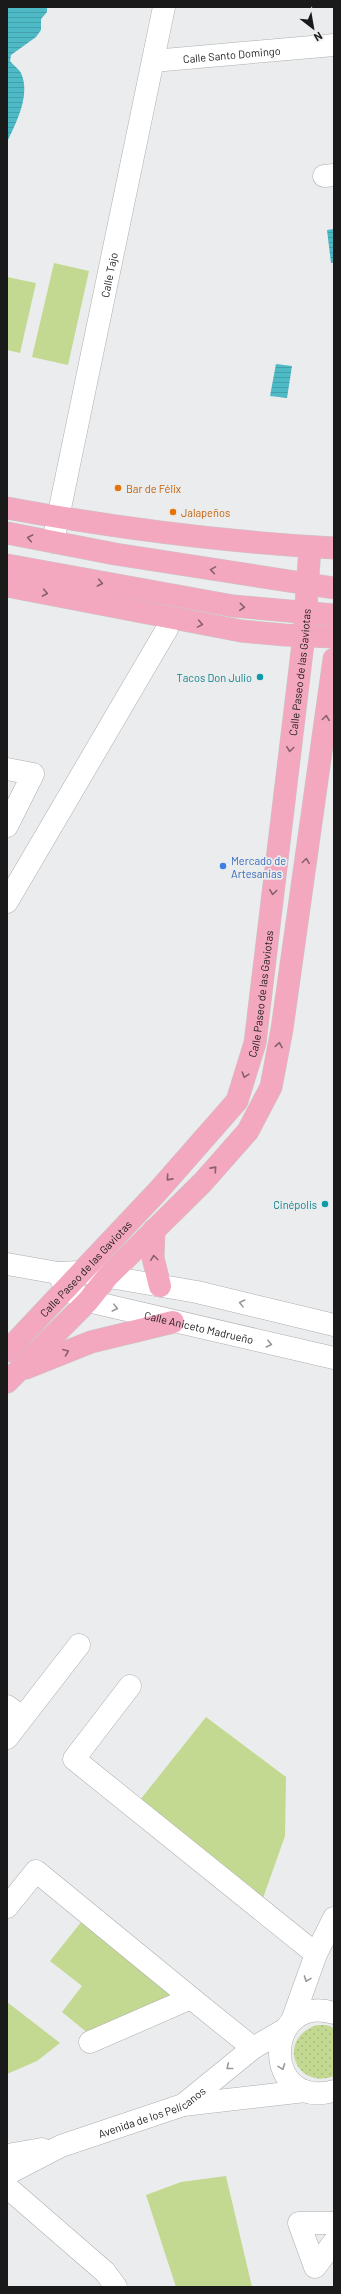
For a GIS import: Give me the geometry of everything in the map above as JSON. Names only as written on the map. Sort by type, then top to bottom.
[{"type":"main road","points":[[7,508],[59,513],[250,543],[334,548]]},
{"type":"main road","points":[[7,533],[115,554],[334,588]]},
{"type":"main road","points":[[115,554],[250,543]]},
{"type":"main road","name":"Calle Paseo de las Gaviotas","points":[[7,1351],[62,1281],[80,1272],[158,1191],[237,1102],[255,1043],[304,636],[310,547]]},
{"type":"main road","points":[[7,565],[225,605],[334,615]]},
{"type":"main road","points":[[7,586],[169,618],[241,630],[304,636],[334,637]]},
{"type":"main road","name":"Calle Paseo de las Gaviotas","points":[[12,1377],[88,1301],[108,1276],[203,1182],[248,1131],[271,1087],[283,1021],[334,658]]},
{"type":"main road","points":[[154,1230],[153,1258],[160,1286]]},
{"type":"main road","points":[[12,1377],[91,1342],[173,1322]]},
{"type":"street","name":"Calle Tajo","points":[[53,542],[164,7]]},
{"type":"street","name":"Calle Santo Domingo","points":[[153,61],[334,45]]},
{"type":"street","points":[[7,498],[59,513],[252,533],[334,537]]},
{"type":"street","points":[[7,902],[167,629],[169,618]]},
{"type":"street","points":[[7,769],[33,774],[7,826]]},
{"type":"street","name":"Calle Aniceto Madrueño","points":[[7,1264],[62,1281],[88,1301],[173,1322],[334,1358]]},
{"type":"street","points":[[80,1272],[197,1292],[334,1325]]},
{"type":"street","points":[[7,1738],[15,1712],[79,1645]]},
{"type":"street","points":[[130,1686],[74,1759],[316,1954]]},
{"type":"street","points":[[7,1907],[36,1871],[253,2048]]},
{"type":"street","points":[[324,2093],[290,2081],[280,2066],[278,2054],[280,2042],[288,2026],[316,1954],[334,1918]]},
{"type":"street","points":[[90,2042],[191,1998]]},
{"type":"street","name":"Avenida de los Pelícanos","points":[[7,2174],[62,2146],[183,2105],[253,2048],[288,2026],[302,2014],[314,2011],[334,2013]]},
{"type":"street","points":[[183,2105],[324,2093]]},
{"type":"street","points":[[7,2155],[62,2146]]},
{"type":"street","points":[[7,2187],[105,2272],[116,2287]]},
{"type":"street","points":[[334,2223],[299,2223],[315,2267],[334,2242]]},
{"type":"green space","points":[[54,263],[89,271],[68,365],[32,357]]},
{"type":"green space","points":[[7,277],[36,283],[20,353],[7,350]]},
{"type":"green space","points":[[206,1717],[286,1777],[285,1836],[263,1898],[140,1800]]},
{"type":"green space","points":[[82,1921],[174,1995],[89,2034],[62,2012],[82,1986],[50,1961]]},
{"type":"green space","points":[[7,2002],[60,2043],[37,2061],[7,2074]]},
{"type":"green space","points":[[317,2025],[326,2025],[334,2028],[334,2076],[321,2079],[309,2076],[301,2070],[296,2061],[294,2051],[297,2041],[304,2032]]},
{"type":"green space","points":[[226,2176],[252,2287],[176,2287],[146,2195],[181,2182]]},
{"type":"water","points":[[7,7],[47,7],[47,12],[41,19],[41,30],[36,37],[11,55],[10,61],[21,73],[24,82],[24,90],[21,109],[7,142]]},
{"type":"water","points":[[334,229],[334,262],[331,263],[327,230]]},
{"type":"water","points":[[276,364],[292,366],[287,398],[270,396]]},
{"type":"place","name":"Bar de Félix","points":[[118,488]]},
{"type":"place","name":"Jalapeños","points":[[173,512]]},
{"type":"place","name":"Tacos Don Julio","points":[[260,677]]},
{"type":"place","name":"Mercado de Artesanias","points":[[223,866]]},
{"type":"place","name":"Cinépolis","points":[[325,1204]]}]
